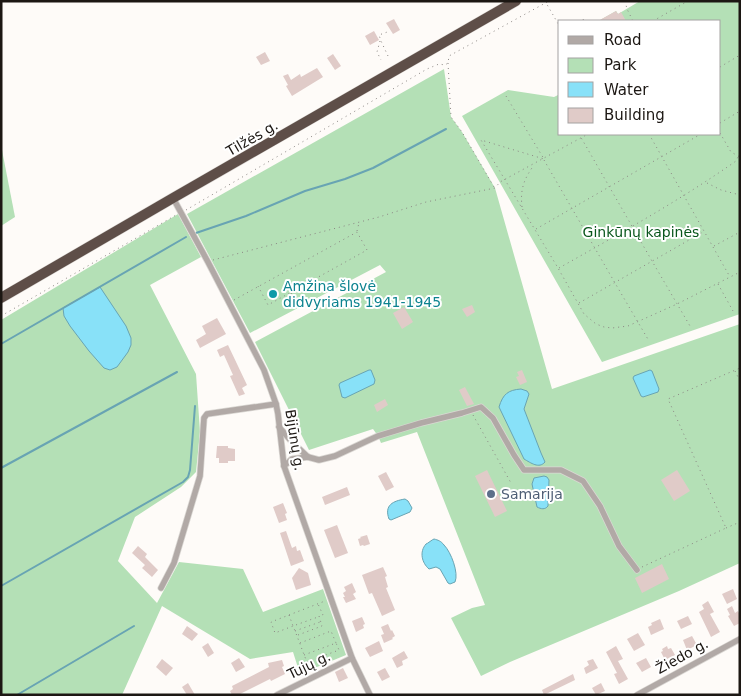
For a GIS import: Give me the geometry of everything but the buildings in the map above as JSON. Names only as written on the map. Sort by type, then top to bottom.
[{"type":"highway","name":"Tilžės g.","points":[[1,298],[516,1]]},
{"type":"street","name":"Bijūnų g.","points":[[173,198],[264,370],[276,404],[284,466],[352,658],[370,695]]},
{"type":"street","points":[[161,588],[174,563],[200,476],[204,418],[207,414],[276,404]]},
{"type":"street","points":[[279,427],[308,456],[319,460],[335,456],[378,436],[481,407],[493,418],[524,470],[561,470],[583,481],[600,506],[619,546],[637,570]]},
{"type":"street","points":[[284,466],[292,459],[308,456]]},
{"type":"street","name":"Žiedo g.","points":[[637,695],[740,639]]},
{"type":"street","name":"Tujų g.","points":[[277,695],[352,658]]},
{"type":"street","points":[[650,688],[654,695]]},
{"type":"path","points":[[494,188],[462,132],[451,117],[449,56],[549,1]]},
{"type":"path","points":[[625,1],[632,20]]},
{"type":"path","points":[[655,20],[688,1]]},
{"type":"path","points":[[546,2],[558,23]]},
{"type":"path","points":[[388,56],[379,35],[390,31]]},
{"type":"path","points":[[381,41],[377,52],[381,60]]},
{"type":"path","points":[[721,66],[740,55]]},
{"type":"path","points":[[1,316],[435,64],[445,65],[448,63]]},
{"type":"path","points":[[506,96],[649,341]]},
{"type":"path","points":[[721,122],[740,111]]},
{"type":"path","points":[[579,135],[690,326]]},
{"type":"path","points":[[208,262],[379,217],[426,202],[494,188],[500,182],[586,135]]},
{"type":"path","points":[[651,135],[731,277]]},
{"type":"path","points":[[535,229],[698,135]]},
{"type":"path","points":[[558,268],[685,196],[736,161],[739,157],[731,152],[721,135]]},
{"type":"path","points":[[544,159],[481,140],[584,314],[596,324],[612,328],[628,326],[740,272]]},
{"type":"path","points":[[522,208],[521,200],[526,176],[535,164]]},
{"type":"path","points":[[706,182],[721,190],[740,194]]},
{"type":"path","points":[[229,302],[356,232],[359,222]]},
{"type":"path","points":[[258,286],[268,305],[291,293],[367,250],[356,232]]},
{"type":"path","points":[[578,304],[704,232]]},
{"type":"path","points":[[714,246],[740,232]]},
{"type":"path","points":[[718,284],[733,311]]},
{"type":"path","points":[[291,293],[298,307]]},
{"type":"path","points":[[726,528],[668,399],[740,368]]},
{"type":"path","points":[[735,370],[740,381]]},
{"type":"path","points":[[470,410],[511,483]]},
{"type":"path","points":[[637,570],[740,522]]},
{"type":"path","points":[[318,604],[322,615],[275,633],[271,622],[331,599]]},
{"type":"path","points":[[289,615],[307,662],[339,650],[331,631],[300,643]]},
{"type":"path","points":[[297,636],[322,626],[319,616]]},
{"type":"path","points":[[295,631],[320,621]]},
{"type":"path","points":[[304,655],[336,643]]},
{"type":"green space","name":"Ginkūnų kapinės","points":[[640,1],[740,1],[740,314],[602,362],[462,116],[508,90],[554,97],[558,95],[558,135],[721,135],[721,20],[602,19],[616,11],[618,14]]},
{"type":"green space","points":[[444,69],[451,117],[495,188],[552,389],[740,324],[740,563],[481,676],[451,618],[472,608],[485,605],[417,432],[381,443],[373,429],[309,450],[255,342],[386,272],[380,265],[250,333],[187,214]]},
{"type":"green space","points":[[1,145],[15,217],[1,226]]},
{"type":"green space","points":[[178,214],[201,257],[150,285],[196,374],[200,432],[196,472],[181,487],[135,517],[118,561],[157,603],[179,562],[243,569],[263,612],[323,589],[346,655],[300,674],[293,652],[250,659],[162,606],[122,695],[1,695],[1,320]]},
{"type":"water","points":[[100,287],[126,326],[131,338],[128,352],[117,367],[110,370],[104,368],[70,326],[64,316],[63,308]]},
{"type":"water","points":[[371,370],[375,380],[374,384],[345,398],[342,397],[340,383]]},
{"type":"water","points":[[650,370],[659,389],[658,392],[643,397],[633,378]]},
{"type":"water","points":[[521,389],[529,394],[524,409],[545,462],[540,465],[535,465],[524,459],[499,407],[507,393]]},
{"type":"water","points":[[544,476],[549,480],[548,506],[543,509],[537,507],[532,484],[534,478]]},
{"type":"water","points":[[405,499],[412,508],[410,512],[391,520],[389,519],[388,510],[391,504]]},
{"type":"water","points":[[434,539],[442,543],[449,552],[456,573],[455,582],[448,583],[440,569],[436,567],[429,569],[425,564],[422,557],[424,547]]},
{"type":"waterway","points":[[196,233],[246,216],[305,191],[373,168],[446,129]]},
{"type":"waterway","points":[[1,344],[186,237]]},
{"type":"waterway","points":[[1,468],[177,372]]},
{"type":"waterway","points":[[1,586],[183,482],[188,477],[190,470],[195,406]]},
{"type":"waterway","points":[[17,695],[134,626]]},
{"type":"place","name":"Amžina šlovė didvyriams 1941-1945","points":[[273,294]]},
{"type":"place","name":"Samarija","points":[[491,494]]}]
